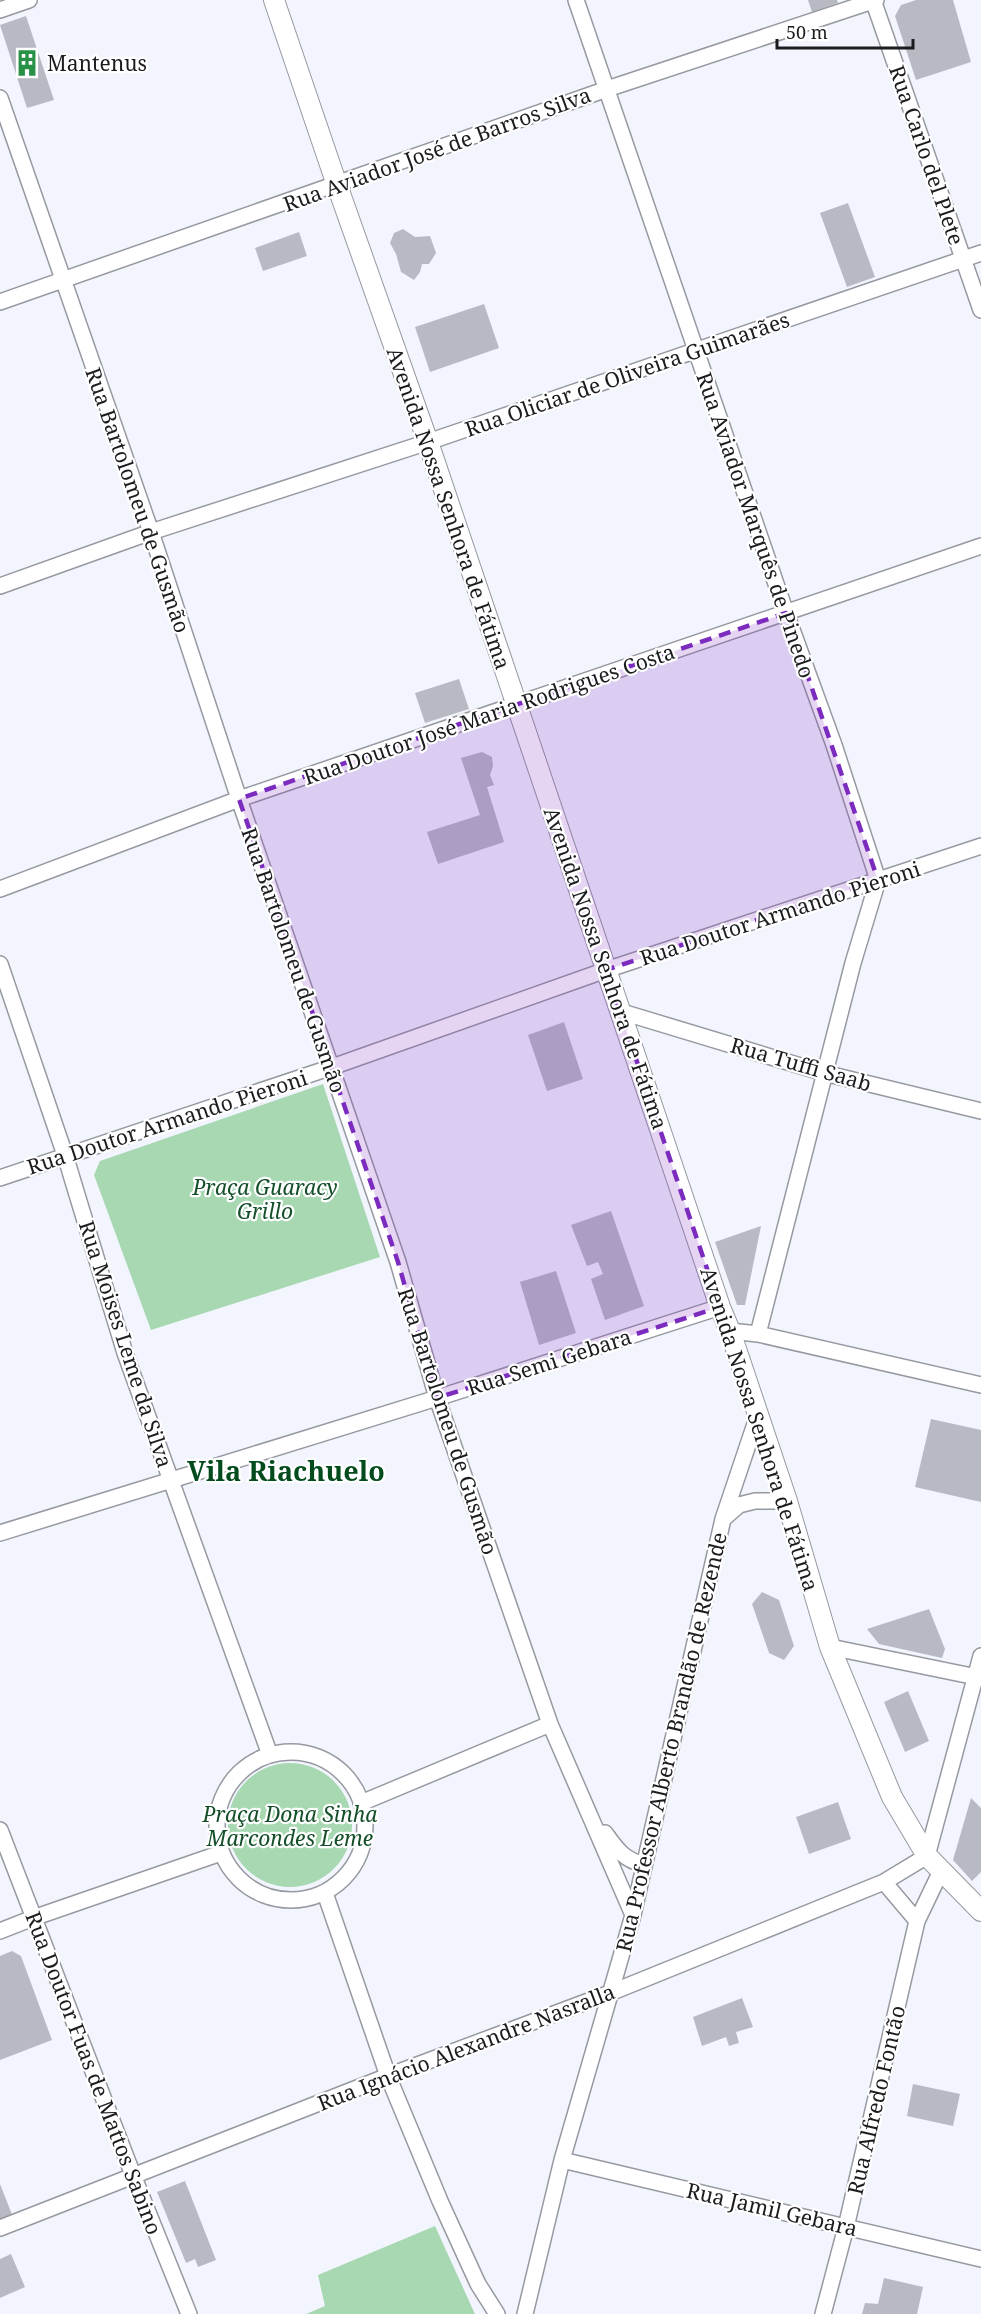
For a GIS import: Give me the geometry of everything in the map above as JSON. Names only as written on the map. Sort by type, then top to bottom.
[{"type":"street","points":[[0,10],[29,0]]},
{"type":"street","name":"Avenida Nossa Senhora de Fátima","points":[[274,0],[428,442],[730,1331],[787,1501],[830,1647],[892,1797],[927,1856],[981,1911]]},
{"type":"street","name":"Rua Aviador Marquês de Pinedo","points":[[576,0],[786,613],[834,745],[878,880]]},
{"type":"street","name":"Rua Aviador José de Barros Silva","points":[[0,302],[607,88],[874,0]]},
{"type":"street","name":"Rua Carlo del Plete","points":[[874,0],[981,310]]},
{"type":"street","name":"Rua Bartolomeu de Gusmão","points":[[0,98],[151,532],[239,799],[398,1262],[437,1398],[549,1724],[633,1915]]},
{"type":"street","name":"Rua Oliciar de Oliveira Guimarães","points":[[0,586],[151,532],[428,442],[981,253]]},
{"type":"street","name":"Rua Doutor José Maria Rodrigues Costa","points":[[0,889],[239,799],[981,546]]},
{"type":"street","name":"Rua Doutor Armando Pieroni","points":[[0,1178],[332,1067],[606,970],[981,846]]},
{"type":"street","points":[[758,1334],[853,963],[878,880]]},
{"type":"street","name":"Rua Moises Leme da Silva","points":[[0,964],[65,1155],[125,1353],[270,1755]]},
{"type":"street","name":"Rua Tuffi Saab","points":[[622,1012],[824,1073],[981,1111]]},
{"type":"street","name":"Rua Semi Gebara","points":[[0,1533],[437,1398],[720,1307]]},
{"type":"street","points":[[730,1331],[758,1334],[981,1385]]},
{"type":"street","name":"Rua Professor Alberto Brandão de Rezende","points":[[525,2314],[562,2160],[633,1915],[723,1519],[758,1415]]},
{"type":"street","name":"Rua Professor Alberto Brandão de Rezende","points":[[723,1519],[739,1505],[755,1501],[787,1501]]},
{"type":"street","points":[[830,1647],[979,1677]]},
{"type":"street","points":[[927,1856],[979,1677],[981,1656]]},
{"type":"street","points":[[361,1803],[549,1724]]},
{"type":"street","points":[[286,1752],[318,1757],[345,1776],[355,1788],[361,1803],[365,1818],[362,1848],[348,1874],[325,1893],[296,1901],[265,1896],[238,1879],[221,1853],[216,1823],[224,1793],[232,1780],[243,1770],[255,1761],[270,1755],[286,1752]]},
{"type":"street","name":"Rua Bartolomeu de Gusmão","points":[[592,1820],[620,1853],[634,1862],[644,1864]]},
{"type":"street","name":"Rua Doutor Fuas de Mattos Sabino","points":[[0,1830],[189,2314]]},
{"type":"street","points":[[0,1931],[221,1853]]},
{"type":"street","name":"Rua Ignácio Alexandre Nasralla","points":[[0,2228],[388,2076],[610,1993],[884,1882],[927,1856]]},
{"type":"street","name":"Rua Alfredo Fontão","points":[[823,2314],[846,2227],[917,1921],[941,1871]]},
{"type":"street","points":[[884,1882],[917,1921]]},
{"type":"street","points":[[325,1893],[388,2076],[478,2284],[497,2314]]},
{"type":"street","name":"Rua Jamil Gebara","points":[[562,2160],[981,2259]]},
{"type":"highlighted area","points":[[786,613],[878,880],[606,970],[720,1307],[437,1398],[398,1262],[239,799]]},
{"type":"green space","name":"Praça Guaracy Grillo","points":[[323,1084],[380,1257],[151,1330],[94,1175],[100,1161]]},
{"type":"green space","name":"Praça Dona Sinha Marcondes Leme","points":[[290,1763],[314,1767],[334,1781],[348,1801],[352,1825],[348,1849],[334,1869],[314,1883],[290,1887],[266,1883],[246,1869],[232,1849],[228,1825],[232,1801],[246,1781],[266,1767]]},
{"type":"green space","points":[[435,2226],[475,2314],[306,2314],[325,2306],[318,2275]]},
{"type":"building","points":[[808,0],[837,0],[838,3],[812,12]]},
{"type":"building","points":[[916,0],[953,0],[971,62],[916,80],[895,16],[901,5]]},
{"type":"building","name":"Mantenus","points":[[26,16],[54,100],[27,108],[0,25]]},
{"type":"building","points":[[848,203],[875,277],[847,287],[820,213]]},
{"type":"building","points":[[403,229],[415,237],[430,236],[436,253],[429,264],[422,264],[414,280],[401,272],[390,243],[394,233]]},
{"type":"building","points":[[299,232],[307,256],[263,271],[255,248]]},
{"type":"building","points":[[484,304],[499,348],[430,372],[415,327]]},
{"type":"building","points":[[459,679],[469,709],[425,723],[415,693]]},
{"type":"building","points":[[482,752],[492,757],[493,766],[490,775],[494,785],[487,787],[504,842],[438,864],[427,832],[480,815],[461,758]]},
{"type":"building","points":[[564,1022],[583,1079],[547,1091],[528,1035]]},
{"type":"building","points":[[611,1211],[644,1306],[605,1320],[591,1279],[603,1274],[598,1262],[587,1266],[571,1225]]},
{"type":"building","points":[[761,1226],[745,1305],[737,1305],[715,1242]]},
{"type":"building","points":[[556,1271],[576,1333],[539,1345],[520,1282]]},
{"type":"building","points":[[931,1419],[981,1430],[981,1502],[915,1487]]},
{"type":"building","points":[[762,1592],[779,1600],[794,1646],[784,1660],[769,1653],[752,1604]]},
{"type":"building","points":[[929,1609],[945,1649],[942,1658],[879,1644],[867,1629]]},
{"type":"building","points":[[908,1691],[929,1741],[905,1752],[884,1702]]},
{"type":"building","points":[[971,1798],[981,1808],[981,1872],[972,1881],[953,1860]]},
{"type":"building","points":[[838,1802],[851,1839],[809,1854],[796,1817]]},
{"type":"building","points":[[12,1951],[21,1956],[52,2040],[0,2060],[0,1956]]},
{"type":"building","points":[[742,1998],[753,2027],[736,2032],[739,2043],[729,2046],[726,2037],[702,2046],[693,2017]]},
{"type":"building","points":[[913,2084],[960,2094],[953,2126],[907,2116]]},
{"type":"building","points":[[185,2181],[216,2260],[198,2267],[195,2259],[186,2263],[157,2192]]},
{"type":"building","points":[[0,2184],[13,2217],[0,2221]]},
{"type":"building","points":[[11,2254],[25,2287],[0,2298],[0,2259]]},
{"type":"building","points":[[884,2278],[923,2287],[917,2314],[862,2314],[865,2303],[878,2304]]},
{"type":"place","name":"Mantenus","points":[[27,63]]},
{"type":"district","name":"Vila Riachuelo","points":[[286,1470]]}]
